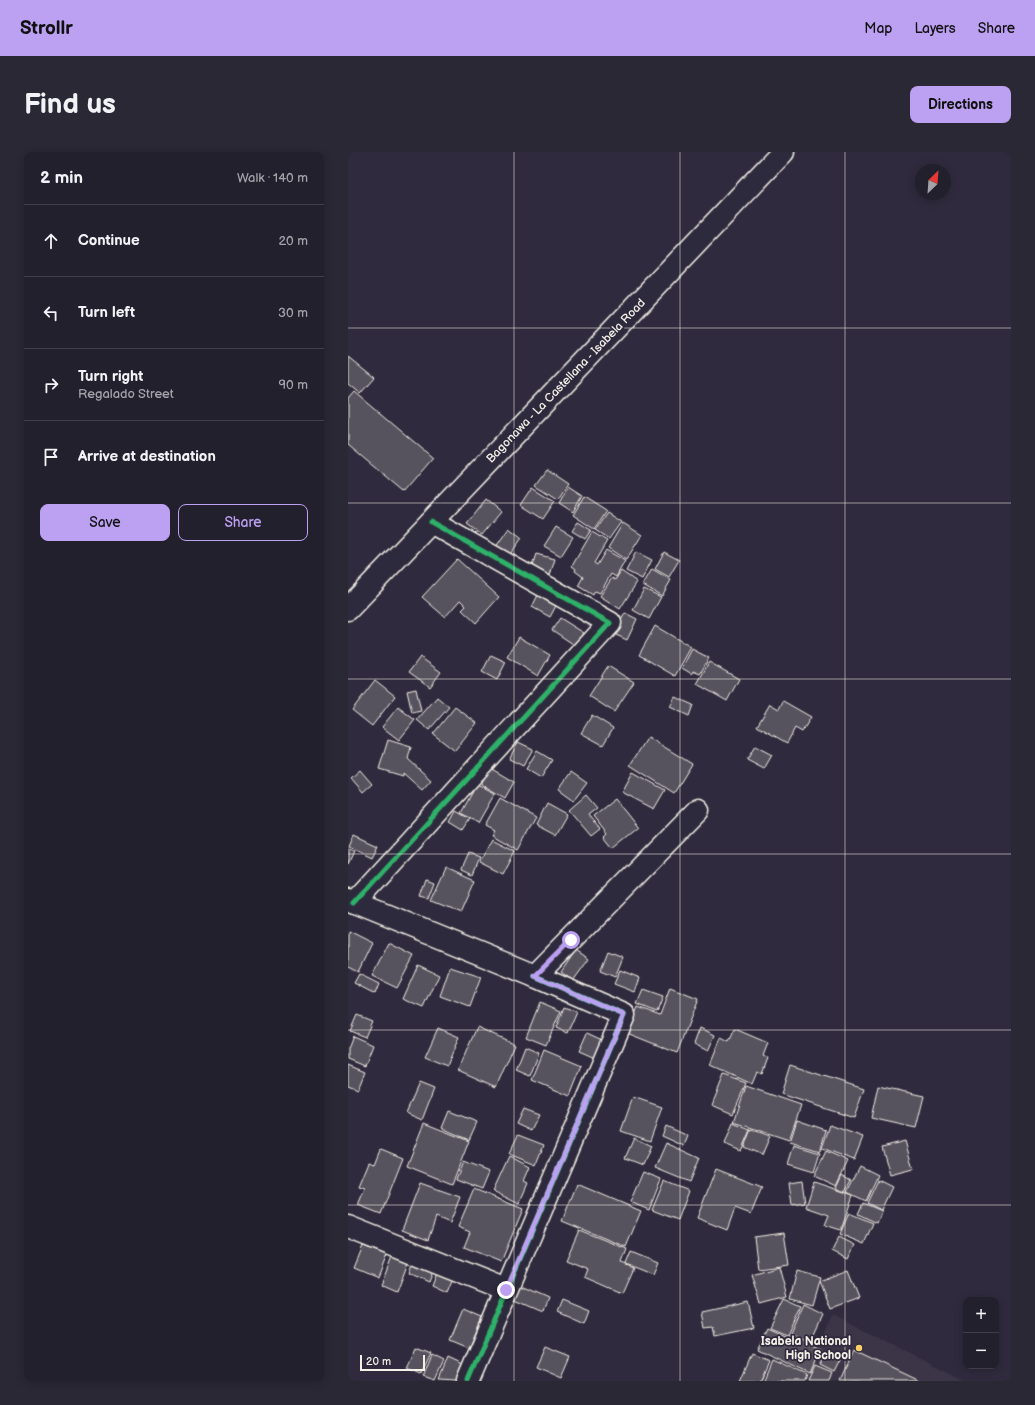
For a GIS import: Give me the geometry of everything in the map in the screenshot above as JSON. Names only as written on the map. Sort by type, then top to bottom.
[{"type":"street","name":"Bagonawa - La Castellana - Isabela Road","points":[[348,609],[783,152]]},
{"type":"street","points":[[431,522],[610,623],[351,902],[535,976],[624,1015],[468,1381]]},
{"type":"street","points":[[535,976],[698,810]]},
{"type":"street","points":[[348,1227],[506,1290]]},
{"type":"shaded area","name":"Isabela National High School","points":[[833,1315],[967,1381],[804,1381]]},
{"type":"building","points":[[348,356],[374,377],[360,393],[348,383]]},
{"type":"building","points":[[354,391],[433,458],[404,492],[348,445],[348,398]]},
{"type":"building","points":[[547,470],[568,484],[558,499],[536,485]]},
{"type":"building","points":[[533,487],[555,501],[543,519],[521,505]]},
{"type":"building","points":[[568,487],[582,496],[573,512],[559,503]]},
{"type":"building","points":[[584,497],[606,511],[594,529],[573,515]]},
{"type":"building","points":[[486,500],[501,512],[482,535],[467,524]]},
{"type":"building","points":[[607,513],[621,522],[609,539],[595,530]]},
{"type":"building","points":[[578,522],[591,530],[585,539],[572,531]]},
{"type":"building","points":[[623,523],[642,535],[626,560],[608,548]]},
{"type":"building","points":[[556,527],[573,537],[561,556],[544,546]]},
{"type":"building","points":[[509,528],[522,538],[508,557],[495,548]]},
{"type":"building","points":[[592,532],[607,541],[594,563],[597,565],[606,550],[625,561],[616,577],[611,574],[600,593],[595,591],[593,595],[578,586],[583,577],[575,571],[576,569],[572,566]]},
{"type":"building","points":[[636,552],[652,560],[642,579],[626,571]]},
{"type":"building","points":[[664,552],[679,560],[669,577],[655,569]]},
{"type":"building","points":[[536,554],[555,559],[550,575],[531,569]]},
{"type":"building","points":[[457,559],[499,597],[476,623],[462,610],[466,606],[460,600],[445,617],[422,597]]},
{"type":"building","points":[[652,569],[671,580],[662,596],[643,585]]},
{"type":"building","points":[[621,571],[637,582],[620,609],[600,596],[612,578],[615,580]]},
{"type":"building","points":[[644,589],[661,597],[649,619],[633,610]]},
{"type":"building","points":[[539,593],[557,604],[550,617],[532,607]]},
{"type":"building","points":[[625,613],[637,619],[627,640],[614,634]]},
{"type":"building","points":[[560,618],[584,633],[576,646],[552,630]]},
{"type":"building","points":[[655,626],[691,647],[675,676],[639,655]]},
{"type":"building","points":[[519,637],[550,655],[538,676],[507,657]]},
{"type":"building","points":[[692,649],[709,658],[700,674],[693,671],[692,674],[682,668]]},
{"type":"building","points":[[491,655],[506,662],[497,680],[482,672]]},
{"type":"building","points":[[420,657],[441,672],[430,687],[409,672]]},
{"type":"building","points":[[709,662],[739,679],[727,701],[697,684]]},
{"type":"building","points":[[608,666],[634,682],[614,712],[589,696]]},
{"type":"building","points":[[375,680],[395,696],[372,726],[352,710]]},
{"type":"building","points":[[416,689],[421,711],[412,713],[407,691]]},
{"type":"building","points":[[437,697],[449,707],[429,730],[417,720]]},
{"type":"building","points":[[675,697],[693,705],[689,716],[670,707]]},
{"type":"building","points":[[783,701],[811,717],[802,732],[795,728],[787,743],[757,726],[770,704],[779,709]]},
{"type":"building","points":[[398,707],[415,720],[399,740],[382,727]]},
{"type":"building","points":[[455,707],[477,723],[455,751],[433,734]]},
{"type":"building","points":[[592,715],[613,728],[603,745],[581,733]]},
{"type":"building","points":[[648,737],[692,764],[674,793],[630,765]]},
{"type":"building","points":[[388,740],[411,747],[408,759],[431,780],[422,790],[403,773],[403,776],[379,769]]},
{"type":"building","points":[[518,742],[533,749],[523,766],[509,759]]},
{"type":"building","points":[[755,746],[772,755],[764,769],[747,760]]},
{"type":"building","points":[[537,751],[552,760],[541,778],[526,769]]},
{"type":"building","points":[[490,768],[514,782],[505,798],[481,784]]},
{"type":"building","points":[[360,770],[372,784],[363,792],[351,778]]},
{"type":"building","points":[[571,772],[587,783],[574,800],[559,789]]},
{"type":"building","points":[[633,772],[665,790],[654,809],[622,792]]},
{"type":"building","points":[[477,784],[495,793],[478,823],[461,813]]},
{"type":"building","points":[[586,795],[597,808],[588,815],[600,829],[591,836],[569,810]]},
{"type":"building","points":[[500,798],[536,818],[518,850],[491,835],[494,830],[485,825]]},
{"type":"building","points":[[615,799],[638,828],[613,848],[604,837],[607,834],[593,816]]},
{"type":"building","points":[[547,803],[567,814],[555,835],[536,825]]},
{"type":"building","points":[[456,811],[470,819],[463,830],[450,822]]},
{"type":"building","points":[[354,834],[378,845],[372,857],[349,846]]},
{"type":"building","points":[[491,839],[515,851],[503,874],[479,862]]},
{"type":"building","points":[[348,848],[354,851],[348,864]]},
{"type":"building","points":[[468,854],[479,858],[472,875],[461,870]]},
{"type":"building","points":[[446,867],[475,880],[461,912],[431,900]]},
{"type":"building","points":[[427,879],[435,882],[429,898],[421,896]]},
{"type":"building","points":[[348,931],[372,943],[358,972],[348,967]]},
{"type":"building","points":[[389,943],[414,956],[397,988],[372,976]]},
{"type":"building","points":[[576,950],[589,959],[573,981],[561,972]]},
{"type":"building","points":[[608,951],[623,957],[615,977],[600,971]]},
{"type":"building","points":[[418,965],[439,975],[424,1008],[403,999]]},
{"type":"building","points":[[450,967],[481,977],[470,1007],[440,996]]},
{"type":"building","points":[[620,970],[640,978],[635,992],[614,984]]},
{"type":"building","points":[[359,974],[379,984],[375,994],[354,983]]},
{"type":"building","points":[[670,988],[698,999],[677,1053],[627,1033],[638,1007],[660,1015]]},
{"type":"building","points":[[643,990],[663,997],[657,1012],[637,1004]]},
{"type":"building","points":[[540,1002],[561,1011],[546,1045],[526,1037]]},
{"type":"building","points":[[564,1007],[577,1012],[568,1033],[556,1028]]},
{"type":"building","points":[[357,1015],[372,1021],[365,1037],[350,1031]]},
{"type":"building","points":[[477,1027],[515,1044],[496,1087],[458,1070]]},
{"type":"building","points":[[438,1028],[459,1037],[447,1066],[425,1057]]},
{"type":"building","points":[[700,1028],[715,1035],[708,1051],[694,1044]]},
{"type":"building","points":[[735,1029],[768,1043],[763,1056],[768,1058],[762,1074],[757,1072],[752,1084],[710,1065],[721,1038],[729,1042]]},
{"type":"building","points":[[587,1033],[602,1040],[595,1058],[579,1051]]},
{"type":"building","points":[[353,1036],[373,1045],[365,1066],[348,1059],[348,1049]]},
{"type":"building","points":[[525,1047],[539,1053],[530,1076],[516,1070]]},
{"type":"building","points":[[544,1050],[582,1066],[570,1096],[532,1080]]},
{"type":"building","points":[[348,1065],[365,1072],[358,1089],[348,1085]]},
{"type":"building","points":[[790,1065],[864,1089],[854,1118],[781,1094]]},
{"type":"building","points":[[724,1075],[746,1083],[733,1114],[712,1105]]},
{"type":"building","points":[[419,1083],[434,1089],[422,1120],[406,1113]]},
{"type":"building","points":[[746,1086],[801,1105],[789,1140],[734,1122]]},
{"type":"building","points":[[878,1086],[924,1096],[916,1128],[871,1118]]},
{"type":"building","points":[[633,1097],[662,1107],[650,1141],[621,1131]]},
{"type":"building","points":[[523,1109],[539,1115],[531,1131],[516,1124]]},
{"type":"building","points":[[449,1111],[477,1122],[469,1140],[442,1128]]},
{"type":"building","points":[[797,1120],[826,1130],[820,1151],[790,1142]]},
{"type":"building","points":[[424,1123],[469,1141],[452,1184],[407,1166]]},
{"type":"building","points":[[733,1123],[750,1130],[741,1151],[725,1144]]},
{"type":"building","points":[[830,1125],[863,1137],[854,1160],[822,1148]]},
{"type":"building","points":[[666,1126],[688,1136],[684,1146],[662,1136]]},
{"type":"building","points":[[751,1129],[770,1136],[762,1155],[744,1147]]},
{"type":"building","points":[[518,1135],[544,1145],[536,1165],[509,1154]]},
{"type":"building","points":[[634,1138],[651,1146],[643,1165],[625,1158]]},
{"type":"building","points":[[905,1141],[913,1169],[890,1175],[882,1147]]},
{"type":"building","points":[[666,1143],[699,1158],[689,1182],[655,1168]]},
{"type":"building","points":[[794,1145],[820,1153],[814,1172],[788,1164]]},
{"type":"building","points":[[381,1149],[403,1158],[381,1214],[358,1205],[365,1188],[359,1186],[369,1162],[375,1164]]},
{"type":"building","points":[[826,1151],[848,1161],[836,1186],[814,1176]]},
{"type":"building","points":[[509,1156],[530,1167],[524,1181],[528,1183],[519,1204],[493,1191]]},
{"type":"building","points":[[463,1162],[489,1172],[482,1189],[456,1179]]},
{"type":"building","points":[[860,1166],[878,1175],[866,1201],[847,1192]]},
{"type":"building","points":[[716,1169],[762,1187],[751,1214],[735,1208],[727,1230],[697,1218]]},
{"type":"building","points":[[643,1172],[661,1179],[649,1210],[630,1202]]},
{"type":"building","points":[[842,1175],[851,1180],[845,1192],[836,1188]]},
{"type":"building","points":[[878,1180],[892,1187],[881,1210],[867,1203]]},
{"type":"building","points":[[664,1181],[689,1191],[678,1220],[652,1210]]},
{"type":"building","points":[[802,1181],[805,1203],[792,1205],[789,1183]]},
{"type":"building","points":[[814,1182],[853,1195],[841,1230],[825,1225],[829,1215],[806,1207]]},
{"type":"building","points":[[420,1183],[460,1197],[450,1223],[436,1217],[428,1240],[402,1230]]},
{"type":"building","points":[[577,1184],[641,1211],[626,1247],[562,1221]]},
{"type":"building","points":[[474,1189],[523,1209],[501,1262],[464,1247],[470,1232],[458,1227]]},
{"type":"building","points":[[863,1203],[882,1211],[877,1223],[858,1214]]},
{"type":"building","points":[[849,1213],[873,1223],[864,1244],[840,1234]]},
{"type":"building","points":[[579,1230],[627,1249],[622,1263],[633,1268],[622,1293],[585,1277],[588,1269],[566,1260]]},
{"type":"building","points":[[784,1233],[789,1265],[758,1269],[754,1237]]},
{"type":"building","points":[[839,1237],[855,1245],[848,1259],[832,1251]]},
{"type":"building","points":[[363,1246],[387,1255],[378,1278],[354,1268]]},
{"type":"building","points":[[631,1252],[658,1263],[653,1275],[626,1264]]},
{"type":"building","points":[[393,1254],[409,1260],[397,1292],[381,1285]]},
{"type":"building","points":[[413,1261],[434,1269],[429,1282],[409,1273]]},
{"type":"building","points":[[779,1267],[787,1297],[761,1304],[752,1275]]},
{"type":"building","points":[[848,1270],[859,1298],[830,1309],[819,1281]]},
{"type":"building","points":[[797,1271],[820,1277],[812,1305],[790,1299]]},
{"type":"building","points":[[437,1273],[453,1279],[447,1293],[432,1286]]},
{"type":"building","points":[[521,1286],[548,1298],[543,1311],[515,1299]]},
{"type":"building","points":[[784,1299],[800,1306],[787,1335],[770,1328]]},
{"type":"building","points":[[562,1300],[589,1311],[584,1324],[557,1312]]},
{"type":"building","points":[[748,1302],[754,1328],[715,1336],[713,1327],[705,1328],[702,1312]]},
{"type":"building","points":[[803,1304],[823,1314],[810,1342],[790,1333]]},
{"type":"building","points":[[463,1309],[482,1317],[469,1348],[450,1340]]},
{"type":"building","points":[[767,1328],[821,1349],[810,1374],[757,1349]]},
{"type":"building","points":[[416,1347],[431,1353],[421,1374],[407,1368]]},
{"type":"building","points":[[545,1347],[570,1357],[561,1378],[536,1367]]},
{"type":"building","points":[[854,1350],[920,1381],[840,1381]]},
{"type":"building","points":[[752,1353],[769,1360],[760,1381],[740,1381]]},
{"type":"building","points":[[826,1353],[840,1360],[834,1372],[820,1365]]},
{"type":"building","points":[[432,1355],[444,1361],[435,1381],[423,1377]]},
{"type":"building","points":[[448,1358],[463,1365],[456,1381],[439,1380]]},
{"type":"building","points":[[772,1359],[807,1375],[805,1381],[763,1381]]},
{"type":"building","points":[[815,1366],[832,1373],[829,1381],[808,1381]]},
{"type":"cycle path","points":[[354,903],[610,623],[431,522]]},
{"type":"cycle path","points":[[468,1381],[624,1015],[535,976]]},
{"type":"place","name":"Isabela National High School","points":[[859,1348]]},
{"type":"route","points":[[506,1290],[624,1015],[535,976],[571,940]]}]
